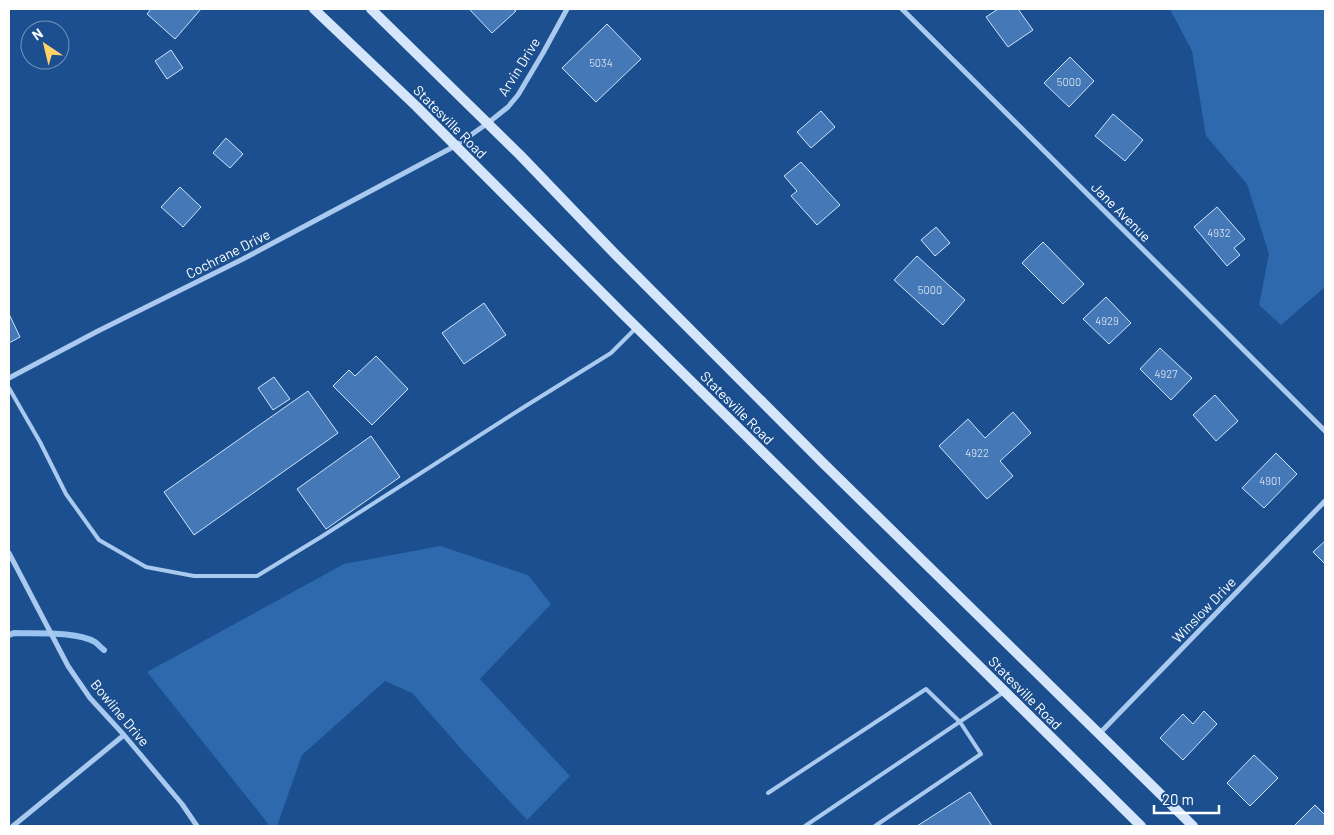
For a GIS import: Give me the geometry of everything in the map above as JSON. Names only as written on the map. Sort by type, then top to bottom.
[{"type":"main road","name":"Statesville Road","points":[[314,9],[416,106],[636,327],[1141,826]]},
{"type":"main road","name":"Statesville Road","points":[[371,9],[488,123],[816,456],[1193,826]]},
{"type":"street","name":"Arvin Drive","points":[[456,146],[508,107],[518,95],[567,9]]},
{"type":"street","name":"Jane Avenue","points":[[902,9],[1325,431]]},
{"type":"street","name":"Cochrane Drive","points":[[9,378],[98,331],[243,259],[456,146]]},
{"type":"street","name":"Winslow Drive","points":[[1099,734],[1325,501]]},
{"type":"street","name":"Bowline Drive","points":[[9,553],[68,666],[90,698],[182,804],[197,826]]},
{"type":"street","points":[[13,826],[124,735]]},
{"type":"lane","points":[[9,388],[45,450],[66,494],[99,540],[146,567],[194,576],[257,576],[612,353],[636,327]]},
{"type":"lane","points":[[768,793],[926,689],[960,722],[981,754],[875,826]]},
{"type":"lane","points":[[805,826],[1005,692]]},
{"type":"shaded area","points":[[1170,9],[1325,9],[1325,287],[1281,325],[1259,305],[1269,254],[1247,184],[1206,136],[1192,51]]},
{"type":"shaded area","points":[[440,546],[528,575],[551,604],[480,679],[570,776],[527,820],[412,693],[385,681],[302,755],[277,826],[270,826],[147,672],[344,564]]},
{"type":"building","points":[[151,9],[201,9],[175,39],[147,14]]},
{"type":"building","points":[[469,9],[513,9],[516,11],[492,33]]},
{"type":"building","points":[[998,9],[1018,9],[1033,30],[1008,47],[986,17]]},
{"type":"building","points":[[607,24],[641,59],[596,102],[562,68]]},
{"type":"building","points":[[171,50],[183,68],[167,79],[155,61]]},
{"type":"building","points":[[1070,57],[1094,81],[1069,107],[1044,83]]},
{"type":"building","points":[[821,111],[835,127],[811,148],[797,132]]},
{"type":"building","points":[[1113,114],[1143,140],[1125,161],[1095,136]]},
{"type":"building","points":[[226,138],[243,154],[230,168],[213,153]]},
{"type":"building","points":[[801,162],[840,205],[817,225],[791,196],[797,191],[784,176]]},
{"type":"building","points":[[180,187],[201,207],[183,227],[161,207]]},
{"type":"building","points":[[1217,207],[1245,239],[1234,248],[1240,255],[1227,266],[1194,227]]},
{"type":"building","points":[[936,227],[950,243],[935,256],[921,240]]},
{"type":"building","points":[[1043,242],[1084,284],[1063,304],[1022,263]]},
{"type":"building","points":[[917,256],[965,300],[943,325],[894,280]]},
{"type":"building","points":[[1106,297],[1131,323],[1109,344],[1083,319]]},
{"type":"building","points":[[484,303],[506,335],[464,364],[442,333]]},
{"type":"building","points":[[9,314],[20,337],[9,343]]},
{"type":"building","points":[[1160,348],[1192,378],[1171,400],[1140,369]]},
{"type":"building","points":[[376,356],[408,389],[372,425],[333,386],[349,370],[355,376]]},
{"type":"building","points":[[274,377],[290,399],[273,410],[258,388]]},
{"type":"building","points":[[308,391],[338,433],[194,535],[164,492]]},
{"type":"building","points":[[1215,395],[1238,421],[1216,441],[1193,415]]},
{"type":"building","points":[[1013,412],[1031,433],[1000,461],[1013,476],[987,499],[939,446],[968,419],[985,438]]},
{"type":"building","points":[[371,436],[400,477],[326,529],[297,489]]},
{"type":"building","points":[[1276,453],[1297,474],[1264,508],[1242,488]]},
{"type":"building","points":[[1325,541],[1325,564],[1313,552]]},
{"type":"building","points":[[1204,711],[1217,724],[1183,760],[1160,738],[1183,714],[1193,724]]},
{"type":"building","points":[[1254,755],[1278,778],[1250,806],[1227,783]]},
{"type":"building","points":[[970,792],[992,826],[917,826]]},
{"type":"building","points":[[1315,805],[1325,815],[1325,826],[1294,826]]},
{"type":"waterway","points":[[9,635],[14,633],[45,633],[78,636],[95,642],[104,650]]}]
